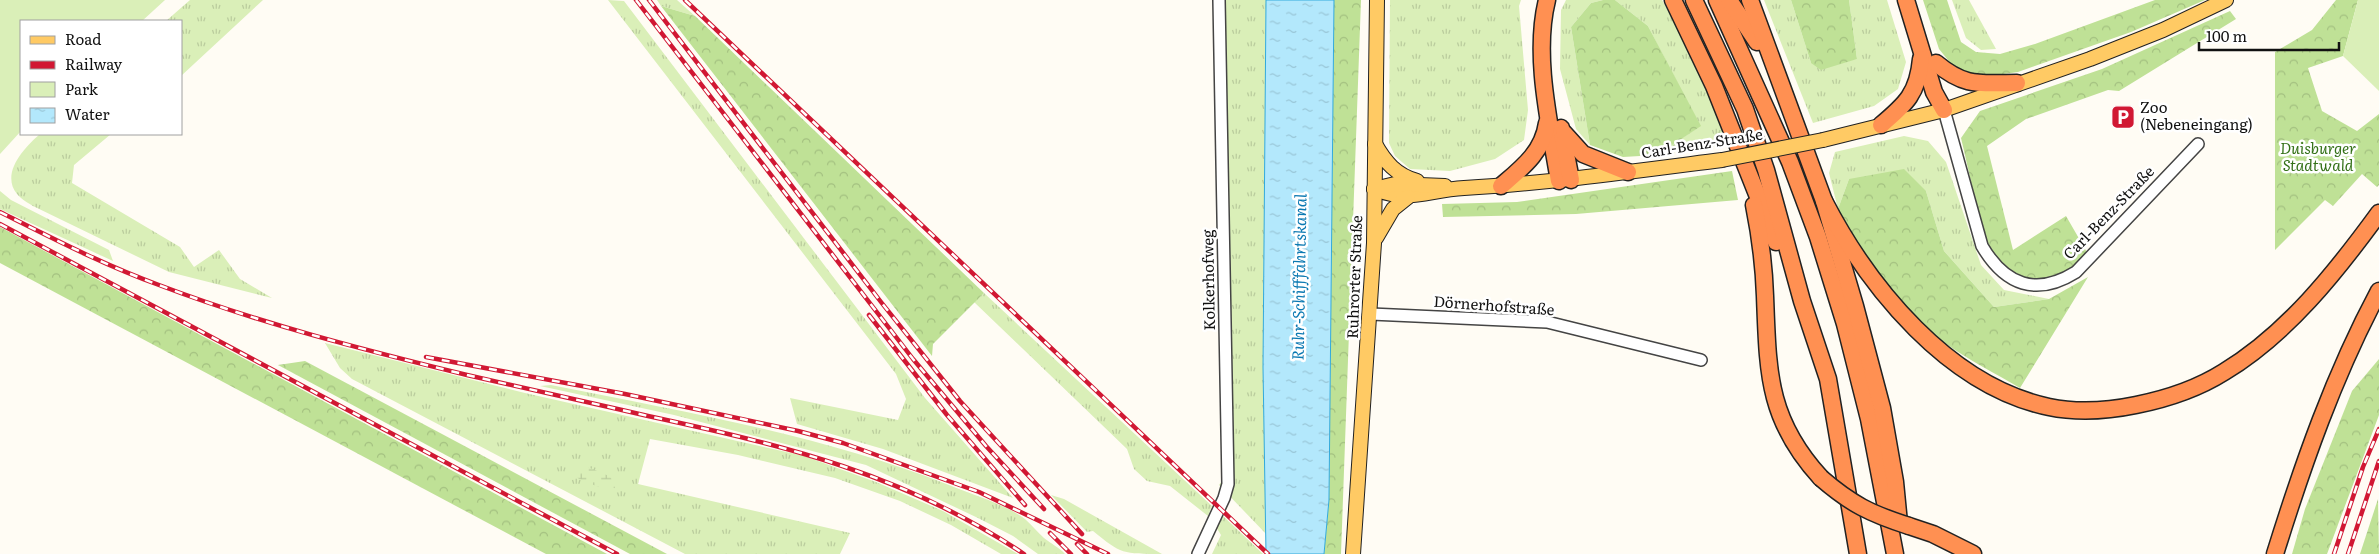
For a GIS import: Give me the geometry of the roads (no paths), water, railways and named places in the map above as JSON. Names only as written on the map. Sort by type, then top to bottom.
[{"type":"highway","points":[[1547,0],[1544,14],[1542,51],[1548,113],[1565,181]]},
{"type":"highway","points":[[1556,0],[1552,22],[1550,56],[1561,129],[1565,181]]},
{"type":"highway","points":[[1694,0],[1745,109],[1766,170],[1802,301],[1828,380],[1858,554]]},
{"type":"highway","points":[[1716,0],[1790,162],[1818,236],[1845,324],[1869,419],[1895,554]]},
{"type":"highway","points":[[1729,0],[1754,36],[1780,86]]},
{"type":"highway","points":[[1750,0],[1780,86],[1824,201],[1882,408],[1896,482],[1902,554]]},
{"type":"highway","points":[[1906,0],[1934,92],[1944,110]]},
{"type":"highway","points":[[1917,0],[1943,90],[1944,110]]},
{"type":"highway","points":[[1674,2],[1714,86],[1748,168],[1774,238],[1802,301]]},
{"type":"highway","points":[[1881,125],[1904,106],[1913,94],[1920,72],[1922,51]]},
{"type":"highway","points":[[1936,63],[1949,74],[1969,83],[2017,83]]},
{"type":"highway","points":[[1501,186],[1535,155],[1544,135],[1548,113]]},
{"type":"highway","points":[[1561,129],[1583,154],[1628,172]]},
{"type":"highway","points":[[1748,168],[1757,221],[1765,293],[1767,358],[1771,386],[1779,413],[1791,439],[1806,461],[1821,478],[1841,495],[1873,515],[1933,531],[1973,554]]},
{"type":"highway","points":[[1824,201],[1842,236],[1916,330],[1990,385],[2037,404],[2077,411],[2116,409],[2170,397],[2201,384],[2234,366],[2261,346],[2294,316],[2358,241],[2379,213]]},
{"type":"highway","points":[[2275,554],[2320,420],[2344,360],[2379,292]]},
{"type":"highway","points":[[2284,554],[2302,494],[2328,425],[2379,312]]},
{"type":"main road","name":"Ruhrorter Straße","points":[[1353,554],[1371,314],[1374,244],[1377,0]]},
{"type":"main road","name":"Carl-Benz-Straße","points":[[1374,189],[1391,196],[1408,197],[1461,188],[1565,181],[1722,160],[1824,140],[1944,110],[2090,59],[2163,30],[2226,0]]},
{"type":"main road","points":[[1375,144],[1384,160],[1395,171],[1404,177],[1424,184]]},
{"type":"main road","name":"Carl-Benz-Straße","points":[[1374,189],[1394,184],[1424,184],[1461,188]]},
{"type":"main road","points":[[1374,244],[1393,209],[1408,197]]},
{"type":"street","name":"Kolkerhofweg","points":[[1198,554],[1224,498],[1228,484],[1219,0]]},
{"type":"street","name":"Carl-Benz-Straße","points":[[1944,110],[1982,246],[1993,265],[2006,276],[2027,285],[2053,284],[2076,272],[2198,144]]},
{"type":"street","name":"Dörnerhofstraße","points":[[1371,314],[1547,322],[1701,360]]},
{"type":"water","name":"Ruhr-Schifffahrtskanal","points":[[1266,0],[1334,0],[1329,500],[1324,554],[1266,554],[1263,367]]},
{"type":"railway","points":[[636,0],[913,359],[986,446],[1044,509]]},
{"type":"railway","points":[[649,0],[881,302],[960,401],[1082,534]]},
{"type":"railway","points":[[685,0],[1268,554]]},
{"type":"railway","points":[[0,212],[118,269],[197,299],[273,324],[467,375],[749,439],[843,466],[889,483],[934,503],[979,526],[1024,554]]},
{"type":"railway","points":[[0,224],[617,554]]},
{"type":"railway","points":[[869,315],[947,415],[1025,505]]},
{"type":"railway","points":[[426,357],[625,394],[798,431],[843,443],[979,492],[1108,554]]},
{"type":"railway","points":[[2334,554],[2363,467],[2379,429]]},
{"type":"railway","points":[[2348,554],[2379,461]]},
{"type":"railway","points":[[1050,533],[1071,554]]},
{"type":"railway","points":[[1077,544],[1087,554]]},
{"type":"place","name":"Zoo (Nebeneingang)","points":[[2123,117]]},
{"type":"park label","name":"Duisburger Stadtwald","points":[[2318,158]]}]
